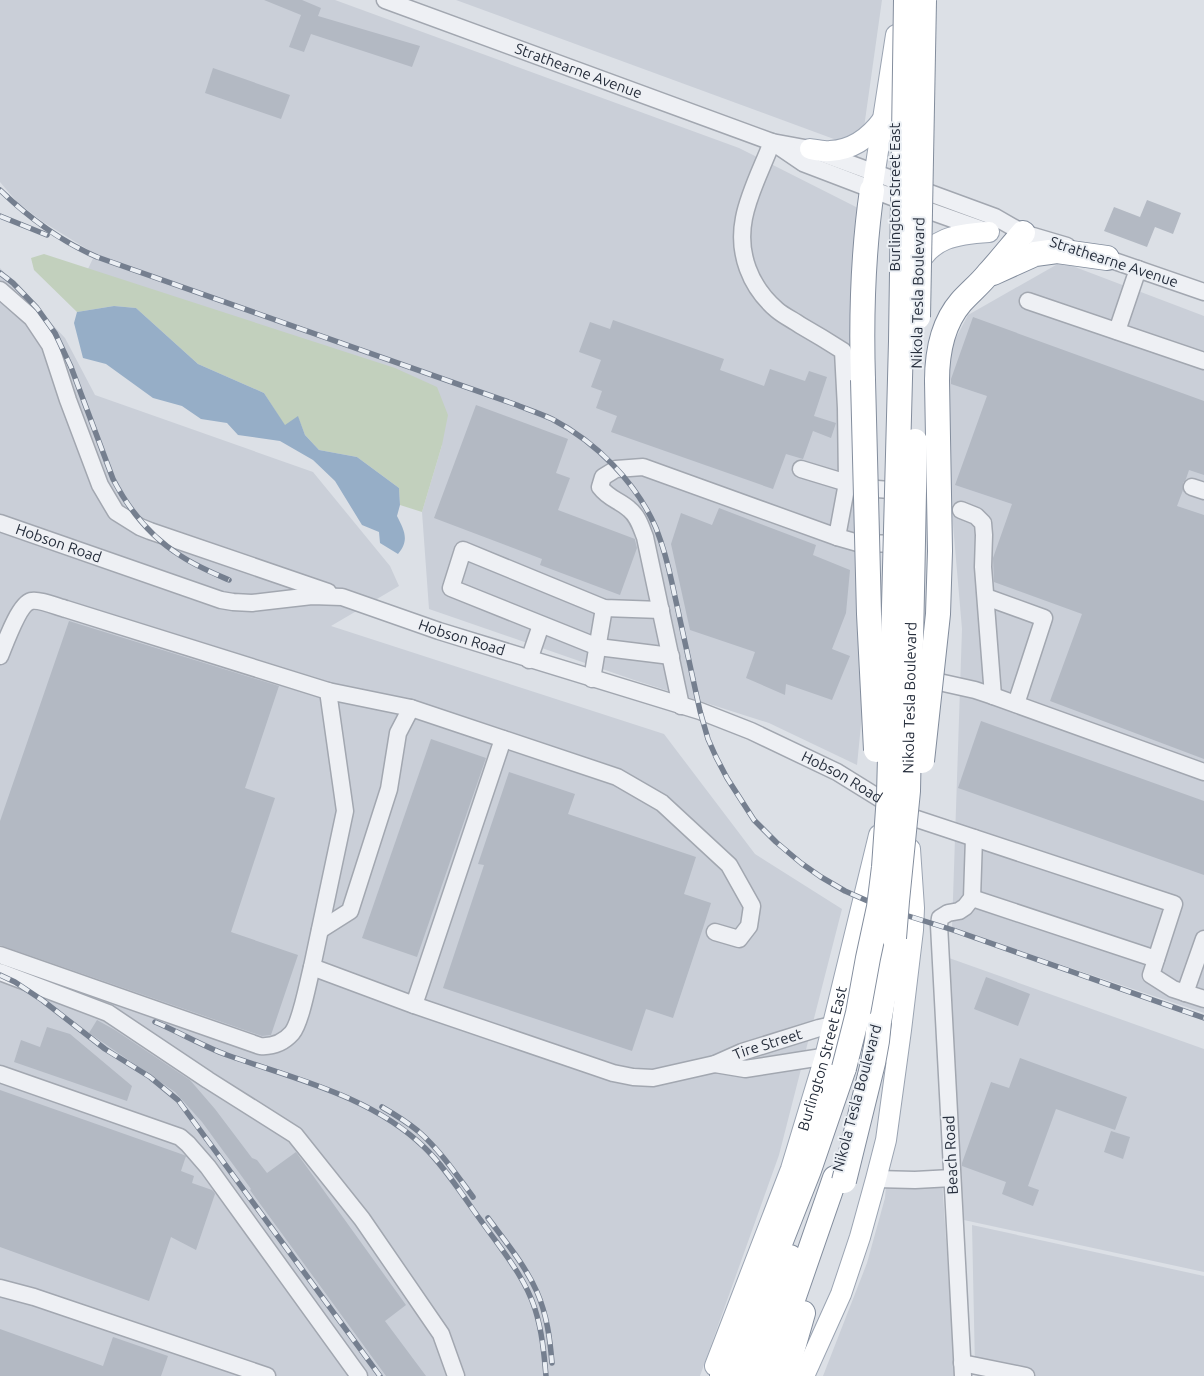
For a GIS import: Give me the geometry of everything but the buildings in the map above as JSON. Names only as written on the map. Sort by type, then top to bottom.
[{"type":"highway","name":"Nikola Tesla Boulevard","points":[[765,1376],[791,1305],[826,1176],[834,1062],[858,1014],[879,907],[884,867],[889,795],[901,341],[906,0]]},
{"type":"highway","name":"Nikola Tesla Boulevard","points":[[746,1376],[873,1063],[878,1022],[894,938],[908,791],[924,0]]},
{"type":"highway","points":[[868,958],[879,860],[869,614],[861,319],[868,216],[874,181]]},
{"type":"highway","points":[[894,938],[919,794],[938,614],[940,551],[937,364],[940,347],[945,327],[960,303],[987,276],[1023,233]]},
{"type":"highway","points":[[987,276],[1035,254],[1057,251],[1107,258]]},
{"type":"highway","points":[[722,1376],[777,1251],[826,1176]]},
{"type":"highway","points":[[785,1376],[812,1282],[826,1176]]},
{"type":"main road","name":"Burlington Street East","points":[[804,1376],[841,1294],[886,1140],[898,1057],[913,924],[914,908],[902,731],[903,394],[909,344],[911,294],[896,35],[900,0]]},
{"type":"main road","name":"Burlington Street East","points":[[903,394],[896,344],[904,192],[916,37],[915,0]]},
{"type":"main road","points":[[874,181],[896,35]]},
{"type":"main road","points":[[810,149],[829,152],[859,143],[875,131],[883,119]]},
{"type":"main road","points":[[911,294],[919,261],[934,245],[962,234],[989,232]]},
{"type":"main road","name":"Burlington Street East","points":[[710,1376],[834,1062],[832,1025],[902,731]]},
{"type":"street","name":"Strathearne Avenue","points":[[385,0],[772,142],[810,149],[874,181]]},
{"type":"street","name":"Strathearne Avenue","points":[[772,142],[803,163],[874,181],[904,192],[989,232],[1023,233]]},
{"type":"street","points":[[772,142],[744,217],[743,240],[745,258],[752,280],[770,304],[843,351],[846,408],[846,483],[837,537]]},
{"type":"street","name":"Strathearne Avenue","points":[[904,192],[995,216],[1023,233],[1107,258],[1204,292]]},
{"type":"street","points":[[1117,331],[1138,269]]},
{"type":"street","points":[[0,290],[32,318],[50,345],[68,400],[100,485],[116,512],[150,531],[342,597]]},
{"type":"street","points":[[1028,301],[1204,362]]},
{"type":"street","points":[[681,706],[645,537],[639,521],[630,509],[607,495],[600,487],[603,477],[616,469],[643,467],[837,537],[858,543],[903,544]]},
{"type":"street","points":[[801,469],[846,483],[877,489],[903,491]]},
{"type":"street","points":[[960,510],[976,516],[983,523],[983,567],[993,696]]},
{"type":"street","name":"Hobson Road","points":[[0,524],[221,600],[252,603],[312,596],[342,597],[439,631],[700,712],[751,730],[837,772],[908,816],[1174,904],[1156,959]]},
{"type":"street","points":[[661,610],[604,608],[463,550],[451,588],[598,647],[671,656]]},
{"type":"street","points":[[986,597],[1044,618],[1016,704]]},
{"type":"street","points":[[0,656],[20,611],[29,601],[34,600],[328,691],[411,708],[618,777],[662,803],[729,864],[752,906],[749,926],[739,940],[715,932]]},
{"type":"street","points":[[592,679],[604,608]]},
{"type":"street","points":[[529,660],[541,624]]},
{"type":"street","points":[[902,674],[993,696],[1204,772]]},
{"type":"street","points":[[0,955],[260,1046],[271,1047],[284,1040],[293,1031],[300,1013],[312,967],[345,811],[328,691]]},
{"type":"street","points":[[320,930],[350,911],[389,788],[398,733],[411,708]]},
{"type":"street","points":[[414,1005],[503,739]]},
{"type":"street","points":[[974,838],[972,898],[1156,959],[1151,975],[1173,989],[1204,1000]]},
{"type":"street","name":"Beach Road","points":[[962,1369],[938,934],[940,918],[948,913],[959,911],[972,898]]},
{"type":"street","points":[[1185,993],[1200,967],[1204,939]]},
{"type":"street","name":"Tire Street","points":[[312,967],[414,1005],[613,1073],[633,1077],[653,1078],[715,1064],[742,1052],[832,1025],[849,1027],[868,1034],[884,1044],[898,1057]]},
{"type":"street","points":[[0,972],[108,1013],[295,1135],[362,1220],[441,1334],[456,1376]]},
{"type":"street","name":"Tire Street","points":[[715,1064],[745,1069],[834,1062],[860,1053],[898,1057]]},
{"type":"street","points":[[0,1074],[184,1140],[208,1167],[359,1376]]},
{"type":"street","points":[[876,1179],[915,1180],[952,1178]]},
{"type":"street","points":[[0,1288],[42,1300],[267,1376]]},
{"type":"street","points":[[962,1369],[1026,1376]]},
{"type":"shaded area","points":[[0,0],[335,0],[739,148],[862,210],[880,534],[857,765],[769,723],[634,680],[429,609],[422,512],[442,445],[88,269],[95,254],[43,222],[17,202],[0,182]]},
{"type":"shaded area","points":[[456,0],[882,0],[861,149]]},
{"type":"shaded area","points":[[1063,261],[1204,316],[1204,1013],[952,928],[962,629],[943,408],[946,357],[968,315]]},
{"type":"shaded area","points":[[0,268],[65,338],[95,395],[313,472],[390,566],[399,586],[331,626],[664,734],[755,854],[842,909],[779,1155],[700,1376],[0,1376]]},
{"type":"shaded area","points":[[949,958],[1204,1049],[1204,1272],[950,1217],[946,1170]]},
{"type":"shaded area","points":[[887,1173],[942,1179],[955,1376],[823,1376],[867,1263],[885,1198]]},
{"type":"shaded area","points":[[972,1225],[1204,1276],[1204,1376],[1005,1376],[975,1368]]},
{"type":"green space","points":[[44,254],[395,368],[437,387],[448,415],[442,445],[422,512],[400,505],[399,488],[357,457],[319,450],[305,435],[298,417],[285,426],[264,393],[198,364],[136,308],[114,306],[77,312],[34,270],[31,258]]},
{"type":"water","points":[[114,306],[136,308],[198,364],[264,393],[285,425],[298,416],[305,435],[319,450],[357,457],[399,488],[400,505],[397,516],[404,530],[405,540],[398,554],[380,543],[379,532],[362,525],[335,481],[313,460],[280,441],[238,435],[227,423],[201,419],[182,406],[153,398],[106,364],[83,358],[74,323],[77,312]]},
{"type":"railway","points":[[0,190],[46,228],[70,244],[97,257],[517,405],[552,419],[584,439],[599,451],[626,479],[648,511],[656,528],[667,562],[708,739],[727,778],[754,820],[776,842],[821,877],[845,891],[886,909],[953,930],[1204,1018]]},
{"type":"railway","points":[[0,216],[47,235]]},
{"type":"railway","points":[[0,273],[13,283],[37,308],[55,333],[71,367],[113,479],[126,502],[151,532],[170,549],[193,563],[229,580]]},
{"type":"railway","points":[[0,975],[15,982],[42,1000],[105,1049],[150,1077],[178,1100],[380,1376]]},
{"type":"railway","points":[[155,1022],[227,1055],[305,1081],[356,1102],[380,1114],[403,1129],[424,1147],[440,1164],[512,1264],[531,1297],[539,1326],[546,1376]]},
{"type":"railway","points":[[382,1107],[409,1124],[426,1138],[473,1197]]},
{"type":"railway","points":[[488,1218],[521,1263],[537,1292],[548,1327],[552,1363]]}]
